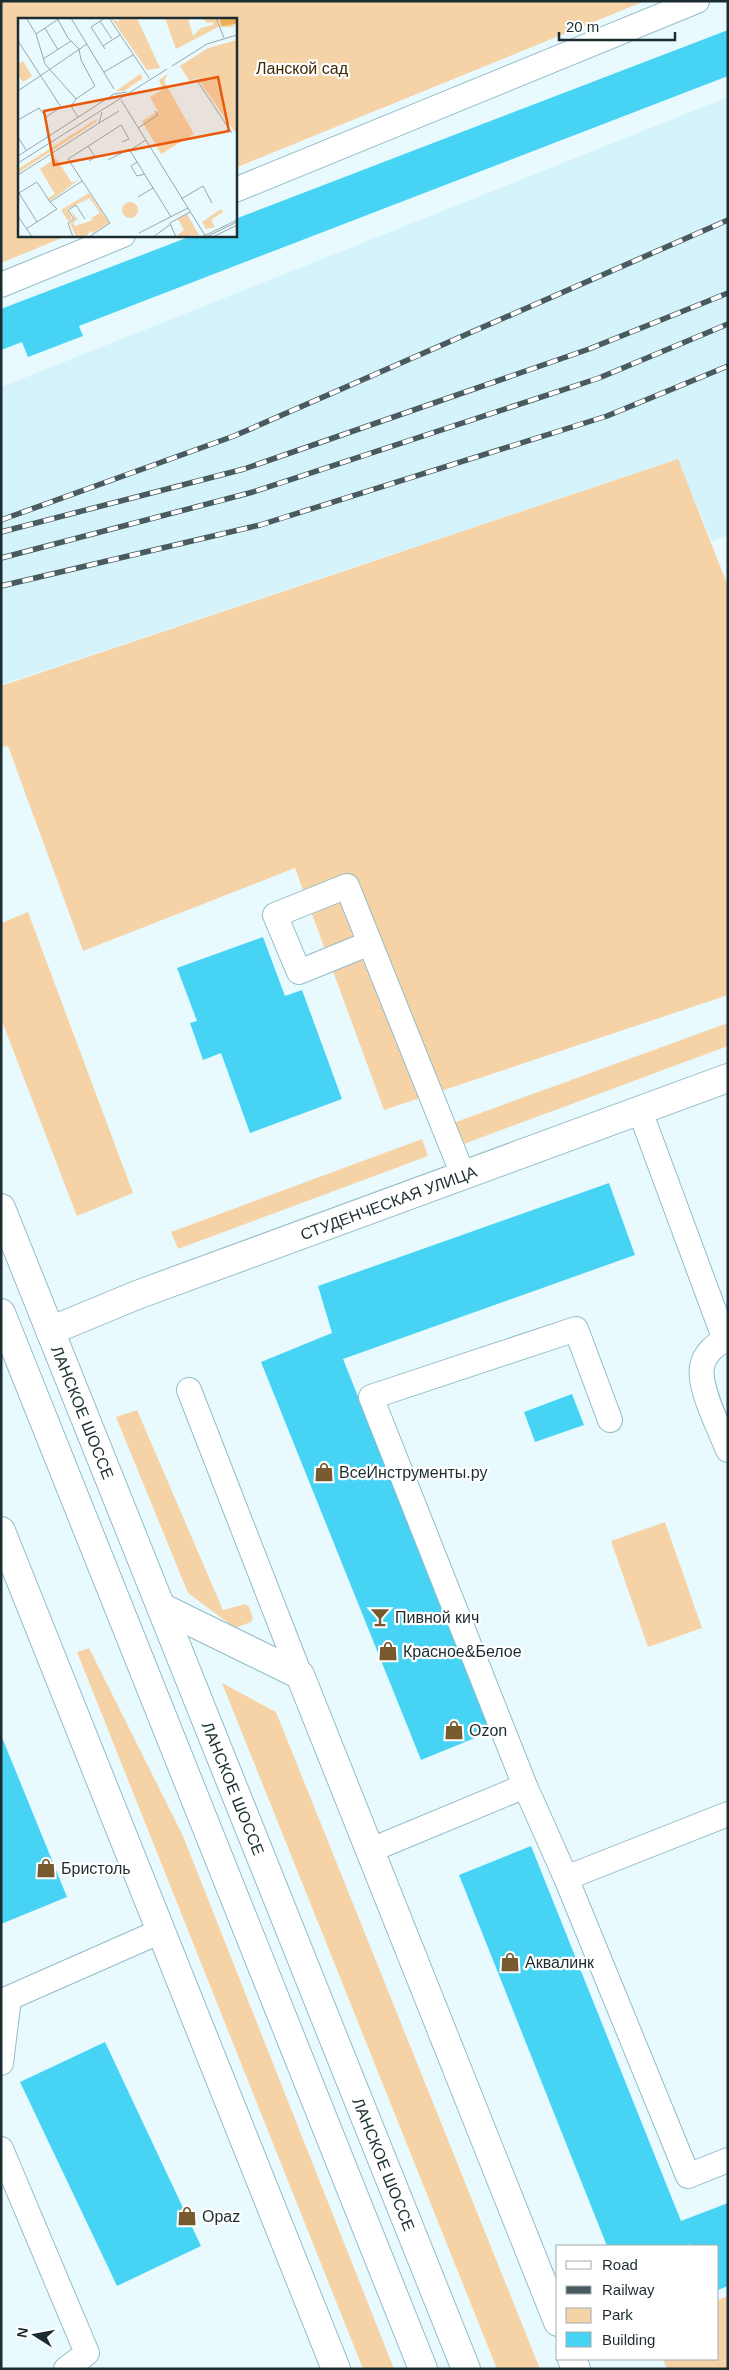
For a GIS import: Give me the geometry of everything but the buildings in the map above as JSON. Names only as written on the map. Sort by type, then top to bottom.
[{"type":"street","name":"СТУДЕНЧЕСКАЯ УЛИЦА","points":[[50,1331],[137,1295],[728,1078]]},
{"type":"street","name":"ЛАНСКОЕ ШОССЕ","points":[[1,1208],[466,2369]]},
{"type":"street","points":[[1,1313],[423,2369]]},
{"type":"street","points":[[1,1531],[336,2369]]},
{"type":"street","points":[[161,1607],[300,1676],[556,2317]]},
{"type":"lane","points":[[236,190],[697,1]]},
{"type":"lane","points":[[1,285],[121,236]]},
{"type":"lane","points":[[370,943],[463,1175]]},
{"type":"lane","points":[[640,1111],[726,1339],[710,1350],[702,1367],[704,1385],[728,1450]]},
{"type":"lane","points":[[610,1420],[576,1328],[372,1397],[525,1786],[566,1878],[688,2176],[728,2160]]},
{"type":"lane","points":[[189,1390],[300,1676]]},
{"type":"lane","points":[[371,1850],[525,1786]]},
{"type":"lane","points":[[566,1878],[728,1814]]},
{"type":"lane","points":[[1,2063],[5,1995],[161,1931]]},
{"type":"lane","points":[[1,2149],[87,2353],[66,2369]]},
{"type":"shaded area","points":[[728,97],[728,535],[712,541],[677,459],[1,685],[1,387]]},
{"type":"green space","name":"Ланской сад","points":[[1,1],[645,1],[236,168],[236,18],[18,18],[18,236],[67,236],[1,263]]},
{"type":"green space","points":[[678,459],[728,586],[728,995],[384,1110],[295,868],[83,951],[8,746],[1,747],[1,686]]},
{"type":"green space","points":[[28,912],[133,1193],[77,1216],[1,1019],[1,923]]},
{"type":"green space","points":[[728,1023],[728,1046],[461,1145],[453,1123]]},
{"type":"green space","points":[[422,1139],[428,1156],[178,1249],[171,1232]]},
{"type":"green space","points":[[137,1410],[223,1610],[245,1604],[249,1607],[253,1618],[251,1622],[235,1628],[188,1593],[116,1417]]},
{"type":"green space","points":[[665,1522],[702,1628],[648,1647],[611,1541]]},
{"type":"green space","points":[[89,1648],[183,1836],[394,2369],[363,2369],[77,1652]]},
{"type":"green space","points":[[222,1683],[276,1712],[540,2369],[497,2369]]},
{"type":"green space","points":[[728,2296],[728,2369],[667,2369],[663,2360],[719,2360],[719,2300]]},
{"type":"railway","points":[[1,520],[234,436],[728,220]]},
{"type":"railway","points":[[1,532],[244,469],[589,349],[728,293]]},
{"type":"railway","points":[[1,558],[253,492],[599,378],[728,324]]},
{"type":"railway","points":[[1,586],[260,525],[607,416],[728,366]]},
{"type":"place","name":"ВсеИнструменты.ру","points":[[324,1472]]},
{"type":"place","name":"Пивной кич","points":[[380,1617]]},
{"type":"place","name":"Красное&Белое","points":[[388,1651]]},
{"type":"place","name":"Ozon","points":[[454,1730]]},
{"type":"place","name":"Бристоль","points":[[46,1868]]},
{"type":"place","name":"Аквалинк","points":[[510,1962]]},
{"type":"place","name":"Opaz","points":[[187,2216]]}]
